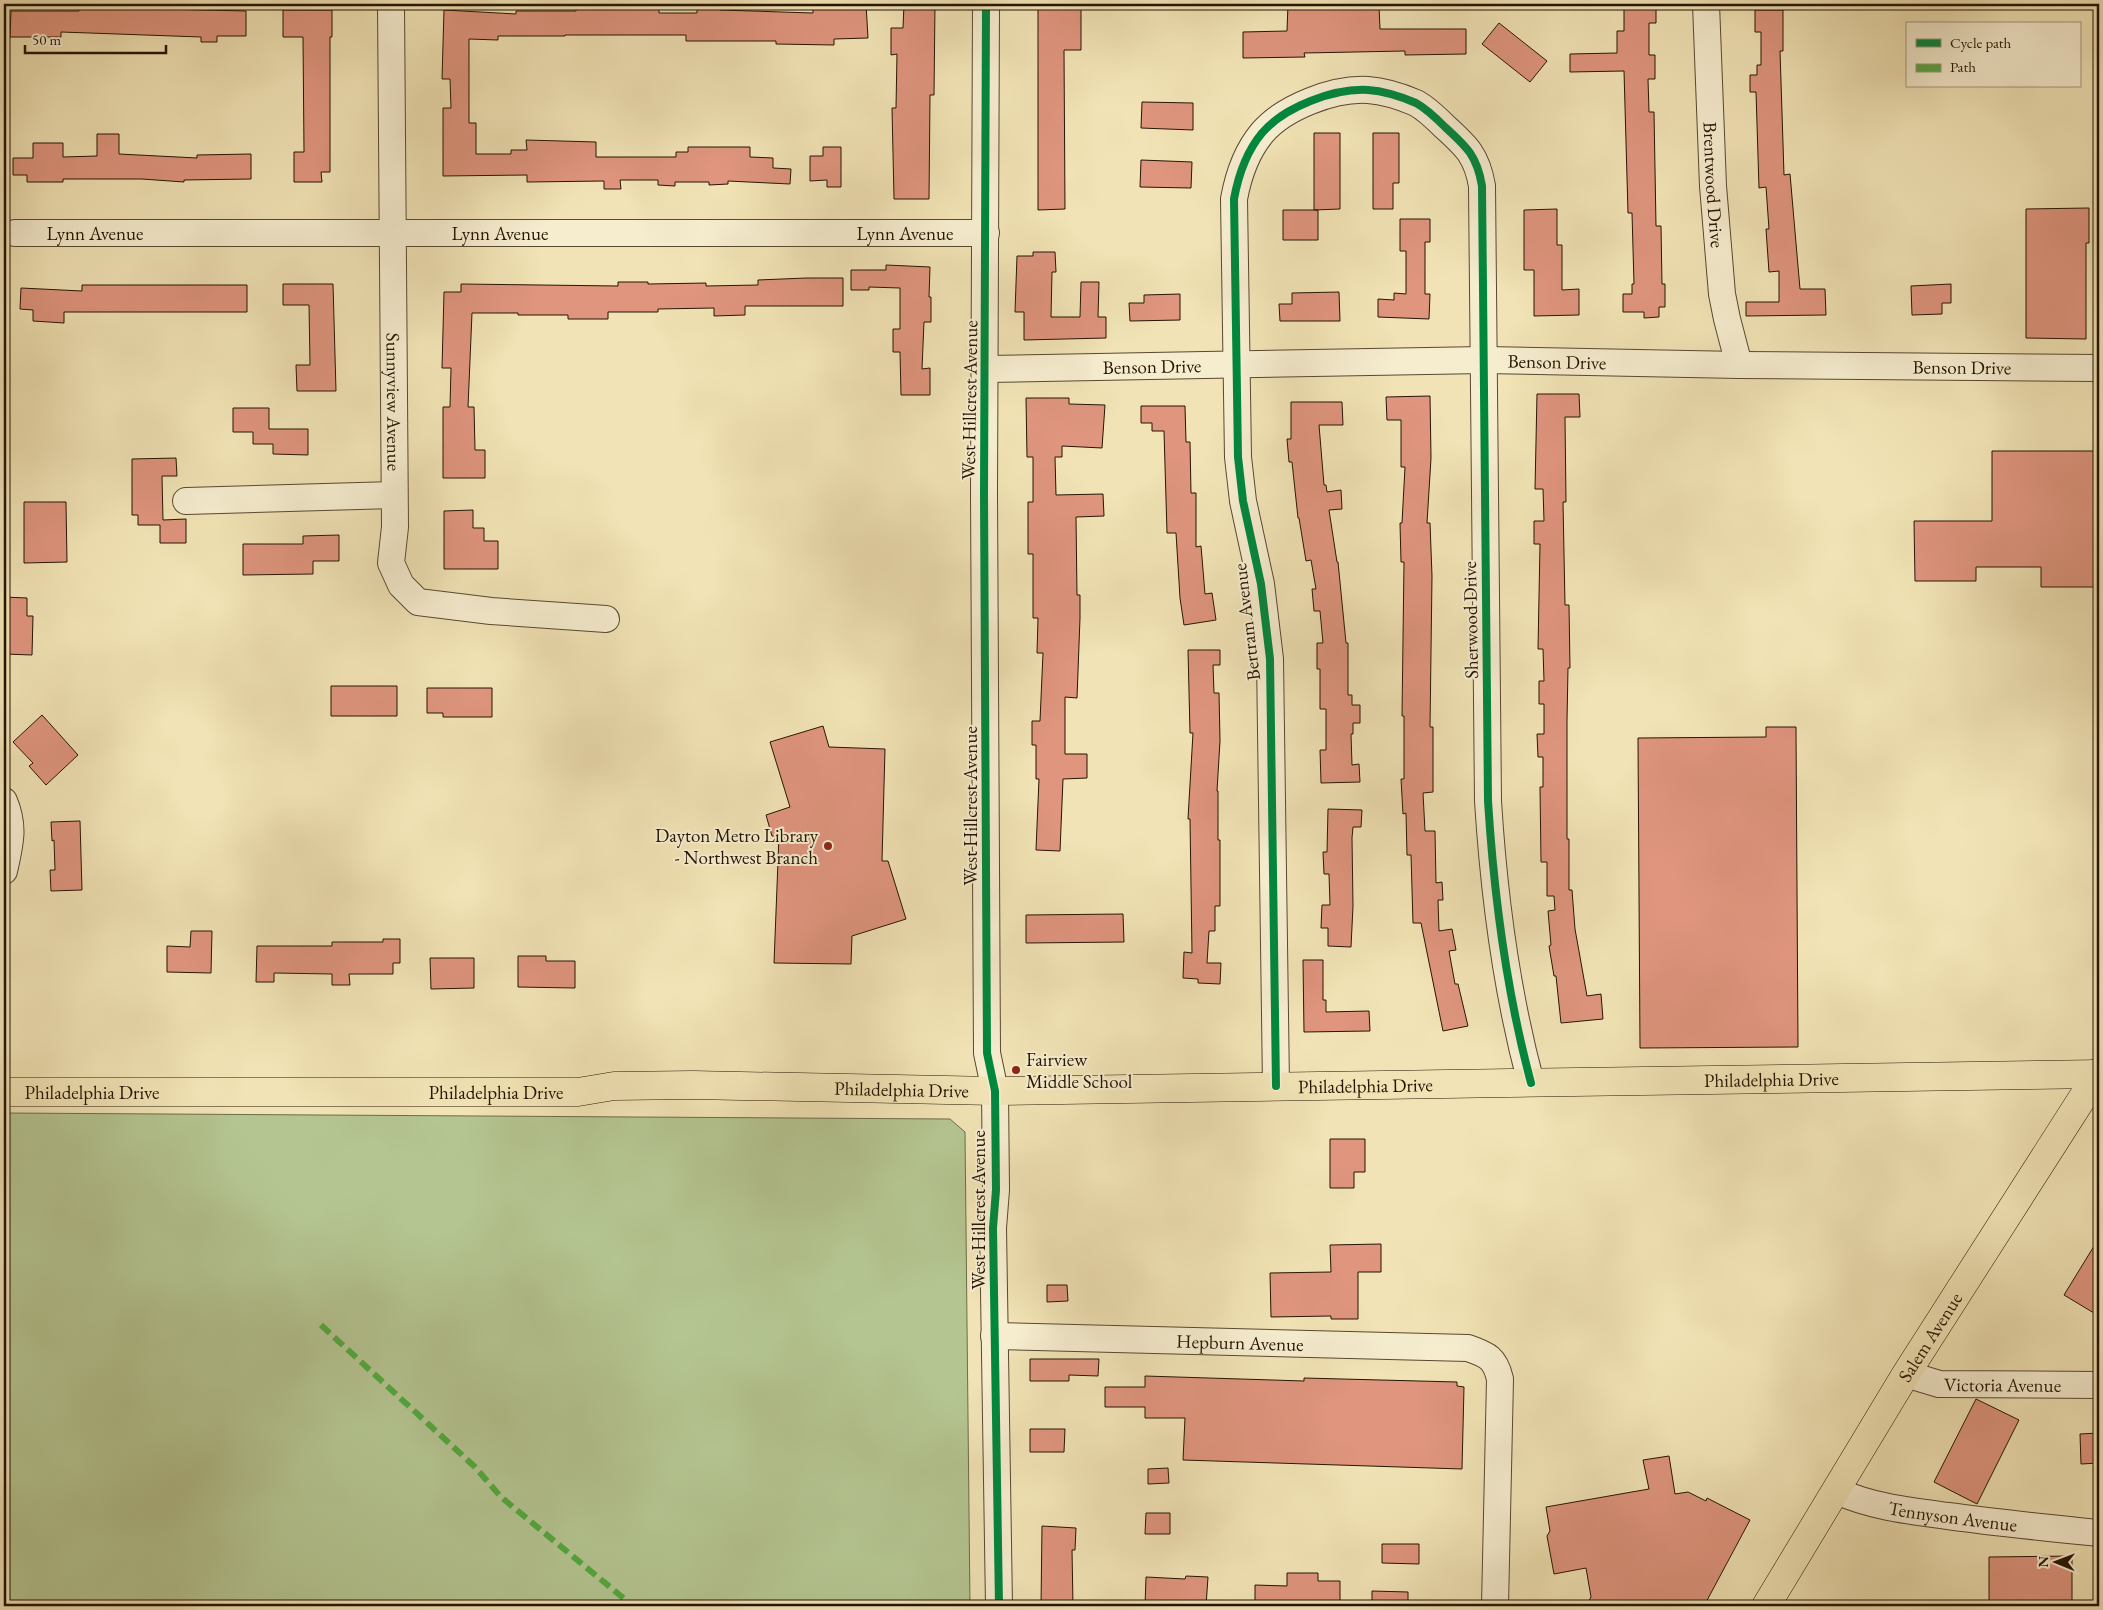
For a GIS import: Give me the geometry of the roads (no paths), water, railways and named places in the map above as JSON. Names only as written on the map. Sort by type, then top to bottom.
[{"type":"main road","name":"Philadelphia Drive","points":[[4,1092],[578,1092],[614,1086],[693,1085],[994,1091],[2099,1073]]},
{"type":"main road","name":"Salem Avenue","points":[[1766,1606],[1906,1374],[2099,1073]]},
{"type":"street","name":"Sunnyview Avenue","points":[[391,4],[395,527],[391,563],[401,585],[418,602],[491,611],[606,619]]},
{"type":"street","name":"West Hillcrest Avenue","points":[[986,4],[984,494],[987,1053],[994,1091],[994,1336],[999,1606]]},
{"type":"street","name":"Brentwood Drive","points":[[1706,4],[1713,186],[1727,319],[1739,365]]},
{"type":"street","name":"Bertram Avenue","points":[[1276,1086],[1270,659],[1260,584],[1243,501],[1238,457],[1234,199],[1247,158],[1262,134],[1278,119],[1314,99],[1346,92],[1368,90],[1386,93],[1415,103],[1431,113],[1472,155]]},
{"type":"street","name":"Sherwood Drive","points":[[1472,155],[1478,166],[1482,186],[1488,801],[1492,857],[1510,1000],[1531,1083]]},
{"type":"street","name":"Lynn Avenue","points":[[15,233],[986,233]]},
{"type":"street","name":"Benson Drive","points":[[986,369],[1484,360],[1739,365],[2099,368]]},
{"type":"street","points":[[186,501],[394,495]]},
{"type":"street","points":[[4,800],[11,817],[10,841],[4,871]]},
{"type":"street","name":"Hepburn Avenue","points":[[994,1336],[1468,1348],[1485,1354],[1496,1365],[1500,1379],[1495,1606]]},
{"type":"street","name":"Victoria Avenue","points":[[1906,1374],[1939,1384],[2099,1385]]},
{"type":"street","name":"Tennyson Avenue","points":[[1837,1491],[1854,1498],[1905,1510],[2099,1533]]},
{"type":"place","name":"Dayton Metro Library - Northwest Branch","points":[[828,846]]},
{"type":"place","name":"Fairview Middle School","points":[[1016,1070]]}]
